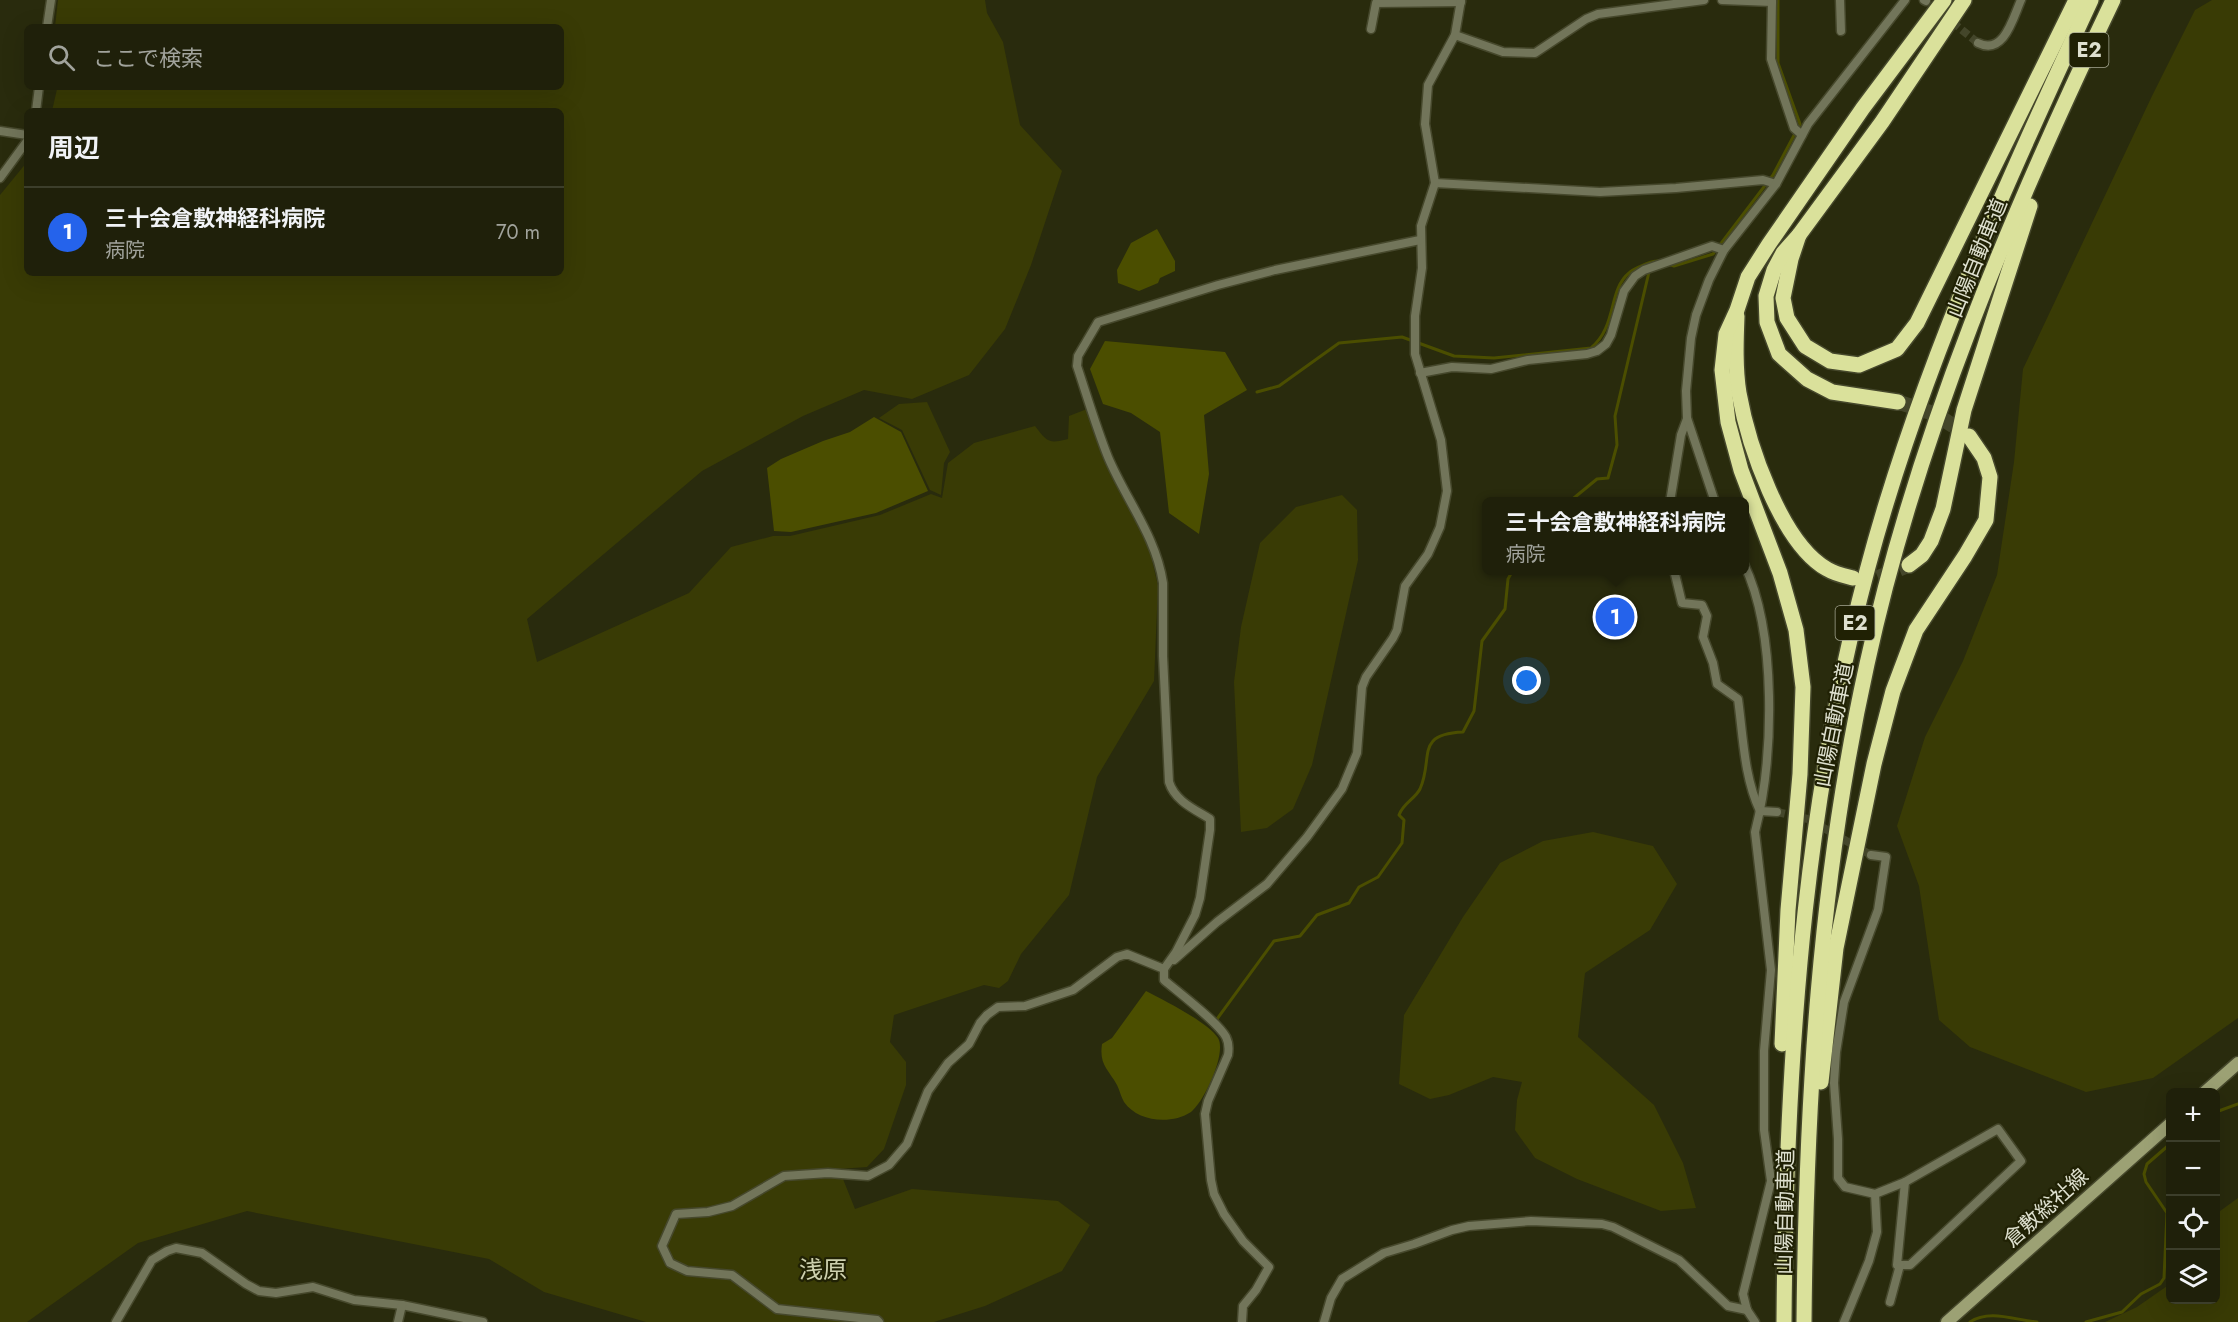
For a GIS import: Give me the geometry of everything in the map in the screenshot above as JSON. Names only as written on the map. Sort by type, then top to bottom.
[{"type":"highway","points":[[1785,1200],[1782,1058],[1788,910],[1800,774],[1803,687],[1793,619],[1780,573],[1741,470],[1728,422],[1722,370],[1726,334],[1748,277],[1769,244],[1863,108],[1944,0]]},
{"type":"highway","points":[[1898,402],[1832,392],[1807,379],[1779,354],[1767,322],[1766,296],[1774,270],[1783,253],[1799,235],[1882,122],[1964,0]]},
{"type":"highway","points":[[1799,235],[1791,259],[1783,298],[1787,318],[1805,346],[1830,361],[1859,364],[1897,349],[1917,323],[2076,0]]},
{"type":"highway","name":"山陽自動車道","points":[[1784,1322],[1785,1200],[1793,1035],[1801,940],[1829,744],[1864,585],[1892,486],[1930,372],[2001,199],[2091,0]]},
{"type":"highway","name":"山陽自動車道","points":[[1804,1322],[1806,1202],[1813,1048],[1822,941],[1833,850],[1867,664],[1906,514],[1930,439],[1982,302],[2065,100],[2113,0]]},
{"type":"highway","points":[[1909,565],[1922,555],[1931,541],[1943,509],[1964,410],[2065,100]]},
{"type":"highway","points":[[1737,310],[1736,351],[1739,393],[1761,471],[1782,517],[1800,544],[1828,570],[1853,578]]},
{"type":"highway","points":[[1806,1202],[1836,948],[1874,764],[1893,691],[1916,630],[1986,520],[1990,477],[1984,458],[1969,436]]},
{"type":"main road","points":[[2210,1088],[2238,1063]]},
{"type":"main road","name":"倉敷総社線","points":[[1947,1322],[2166,1128]]},
{"type":"street","points":[[47,24],[51,0]]},
{"type":"street","points":[[1455,35],[1503,52],[1535,53],[1586,18],[1598,14],[1704,0]]},
{"type":"street","points":[[1722,0],[1772,1],[1772,59],[1798,132]]},
{"type":"street","points":[[1840,0],[1841,31]]},
{"type":"street","points":[[1714,497],[1687,418],[1687,363],[1696,315],[1720,248],[1772,182],[1798,132],[1905,0]]},
{"type":"street","points":[[1978,43],[1985,47],[1995,46],[2003,40],[2021,0]]},
{"type":"street","points":[[1164,969],[1217,922],[1267,884],[1307,837],[1335,799],[1353,766],[1359,740],[1362,687],[1366,677],[1397,630],[1405,586],[1428,554],[1440,527],[1447,491],[1441,440],[1420,373],[1414,341],[1414,316],[1422,268],[1421,226],[1436,183],[1425,124],[1428,85],[1455,35],[1461,1],[1376,3],[1371,29]]},
{"type":"street","points":[[36,108],[39,90]]},
{"type":"street","points":[[0,131],[24,135]]},
{"type":"street","points":[[0,178],[24,145]]},
{"type":"street","points":[[1436,183],[1600,192],[1772,182]]},
{"type":"street","points":[[1242,1322],[1243,1306],[1256,1290],[1269,1267],[1243,1241],[1224,1214],[1214,1194],[1211,1180],[1205,1114],[1229,1047],[1219,1028],[1164,980],[1164,969],[1185,934],[1200,898],[1210,819],[1178,799],[1169,782],[1163,656],[1163,583],[1160,564],[1153,544],[1108,458],[1077,366],[1078,356],[1098,322],[1275,270],[1420,240]]},
{"type":"street","points":[[1420,373],[1452,367],[1491,369],[1528,360],[1597,351],[1606,344],[1611,335],[1624,291],[1629,283],[1644,270],[1720,248]]},
{"type":"street","points":[[1671,497],[1681,435],[1687,418]]},
{"type":"street","points":[[1675,575],[1682,603],[1702,605],[1707,616],[1703,637],[1713,663],[1717,684],[1738,699],[1754,798],[1760,811]]},
{"type":"street","points":[[1749,575],[1754,586],[1769,665],[1767,763],[1755,831],[1771,970],[1764,1051],[1764,1130],[1771,1181],[1743,1294],[1747,1310],[1755,1321],[1766,1322]]},
{"type":"street","points":[[1760,811],[1777,812]]},
{"type":"street","points":[[1871,855],[1886,857],[1878,910],[1844,1002],[1834,1083],[1838,1178],[1845,1187],[1875,1194],[1905,1182],[1998,1129],[2021,1161],[1910,1265],[1900,1265]]},
{"type":"street","points":[[879,1322],[845,1316],[777,1310],[732,1275],[687,1271],[670,1263],[662,1246],[676,1214],[708,1212],[732,1206],[784,1176],[828,1173],[868,1176],[889,1165],[907,1144],[928,1091],[948,1063],[969,1044],[980,1023],[998,1007],[1025,1006],[1073,990],[1117,957],[1127,954],[1164,969]]},
{"type":"street","points":[[1900,1265],[1897,1264],[1905,1182]]},
{"type":"street","points":[[1844,1322],[1869,1261],[1877,1232],[1875,1194]]},
{"type":"street","points":[[1323,1322],[1331,1298],[1341,1280],[1384,1253],[1469,1226],[1531,1221],[1602,1224],[1613,1227],[1679,1260],[1728,1306],[1747,1310]]},
{"type":"street","points":[[116,1322],[152,1260],[176,1248],[202,1252],[246,1284],[259,1290],[276,1293],[313,1287],[354,1299],[402,1305],[483,1322]]},
{"type":"street","points":[[1890,1302],[1900,1265]]},
{"type":"street","points":[[398,1322],[402,1305]]},
{"type":"shaded area","points":[[58,0],[985,0],[987,13],[1003,42],[1020,125],[1062,171],[1031,265],[1005,329],[969,375],[912,399],[864,390],[803,416],[702,471],[527,619],[537,662],[689,593],[731,547],[773,536],[790,536],[880,515],[931,494],[942,498],[948,463],[974,443],[1035,426],[1049,440],[1068,439],[1069,416],[1087,409],[1104,461],[1149,547],[1158,586],[1154,681],[1097,777],[1069,895],[1021,954],[1008,981],[999,988],[984,985],[894,1015],[890,1042],[906,1062],[906,1085],[884,1149],[867,1167],[839,1169],[855,1209],[912,1189],[1058,1201],[1090,1225],[1062,1271],[985,1306],[934,1322],[646,1322],[544,1292],[489,1259],[247,1211],[138,1243],[27,1322],[0,1322],[0,195],[24,166],[24,276],[564,276],[564,108],[53,108],[57,90],[564,90],[564,24],[55,24]]},
{"type":"shaded area","points":[[2212,0],[2238,0],[2238,1018],[2153,1078],[2086,1092],[1970,1047],[1939,1020],[1919,886],[1897,826],[1925,737],[1963,661],[1997,575],[2014,462],[2023,369],[2195,10]]},
{"type":"shaded area","points":[[1157,229],[1175,261],[1175,271],[1160,278],[1158,283],[1139,291],[1118,283],[1117,270],[1131,243]]},
{"type":"shaded area","points":[[1105,341],[1225,352],[1247,390],[1204,415],[1209,474],[1199,534],[1169,513],[1160,432],[1131,413],[1103,404],[1090,369]]},
{"type":"shaded area","points":[[927,402],[950,452],[944,463],[941,495],[930,490],[902,430],[879,418],[899,404]]},
{"type":"shaded area","points":[[874,417],[901,432],[928,491],[876,513],[791,532],[774,531],[767,468],[781,459],[850,432]]},
{"type":"shaded area","points":[[1342,495],[1357,510],[1358,560],[1312,765],[1293,809],[1267,828],[1241,832],[1234,682],[1241,627],[1260,543],[1296,507]]},
{"type":"shaded area","points":[[1593,832],[1653,846],[1677,884],[1650,930],[1585,973],[1578,1037],[1654,1105],[1683,1163],[1696,1208],[1661,1211],[1577,1179],[1535,1158],[1515,1130],[1517,1100],[1522,1082],[1493,1077],[1449,1095],[1430,1099],[1399,1084],[1404,1015],[1463,917],[1500,863],[1543,841]]},
{"type":"shaded area","points":[[1146,991],[1205,1025],[1218,1038],[1220,1045],[1213,1077],[1202,1098],[1191,1112],[1174,1119],[1146,1117],[1130,1109],[1124,1102],[1102,1057],[1102,1044],[1112,1038]]},
{"type":"shaded area","points":[[2238,1198],[2238,1322],[2105,1322],[2137,1307],[2166,1287],[2166,1304],[2220,1304],[2220,1211]]},
{"type":"waterway","points":[[1668,264],[1674,266],[1713,254],[1773,175],[1800,124],[1778,63],[1778,0]]},
{"type":"waterway","points":[[1257,392],[1279,386],[1339,343],[1402,337],[1454,356],[1494,358],[1591,348],[1605,330],[1622,280],[1635,269],[1650,262],[1659,261]]},
{"type":"waterway","points":[[1575,497],[1597,479],[1608,478],[1617,445],[1615,416],[1649,272]]},
{"type":"waterway","points":[[1217,1019],[1274,941],[1300,936],[1317,915],[1349,903],[1359,887],[1378,877],[1402,843],[1404,820],[1399,815],[1403,807],[1420,789],[1428,750],[1438,737],[1463,732],[1474,711],[1482,641],[1505,609],[1510,575]]},
{"type":"waterway","points":[[2220,1111],[2238,1104]]},
{"type":"waterway","points":[[2086,1322],[2122,1312],[2141,1294],[2160,1284],[2164,1278],[2167,1213],[2146,1182],[2144,1174],[2147,1164],[2166,1147]]},
{"type":"waterway","points":[[1970,1322],[1985,1316],[2002,1316],[2037,1322]]},
{"type":"tunnel","points":[[1934,7],[1978,43]]},
{"type":"tunnel","points":[[1898,402],[1935,414],[1969,436]]},
{"type":"tunnel","points":[[1855,578],[1877,578],[1909,565]]},
{"type":"tunnel","points":[[1777,812],[1808,819],[1871,855]]},
{"type":"place","name":"三十会倉敷神経科病院","points":[[1615,617]]},
{"type":"district","name":"浅原","points":[[823,1270]]}]
